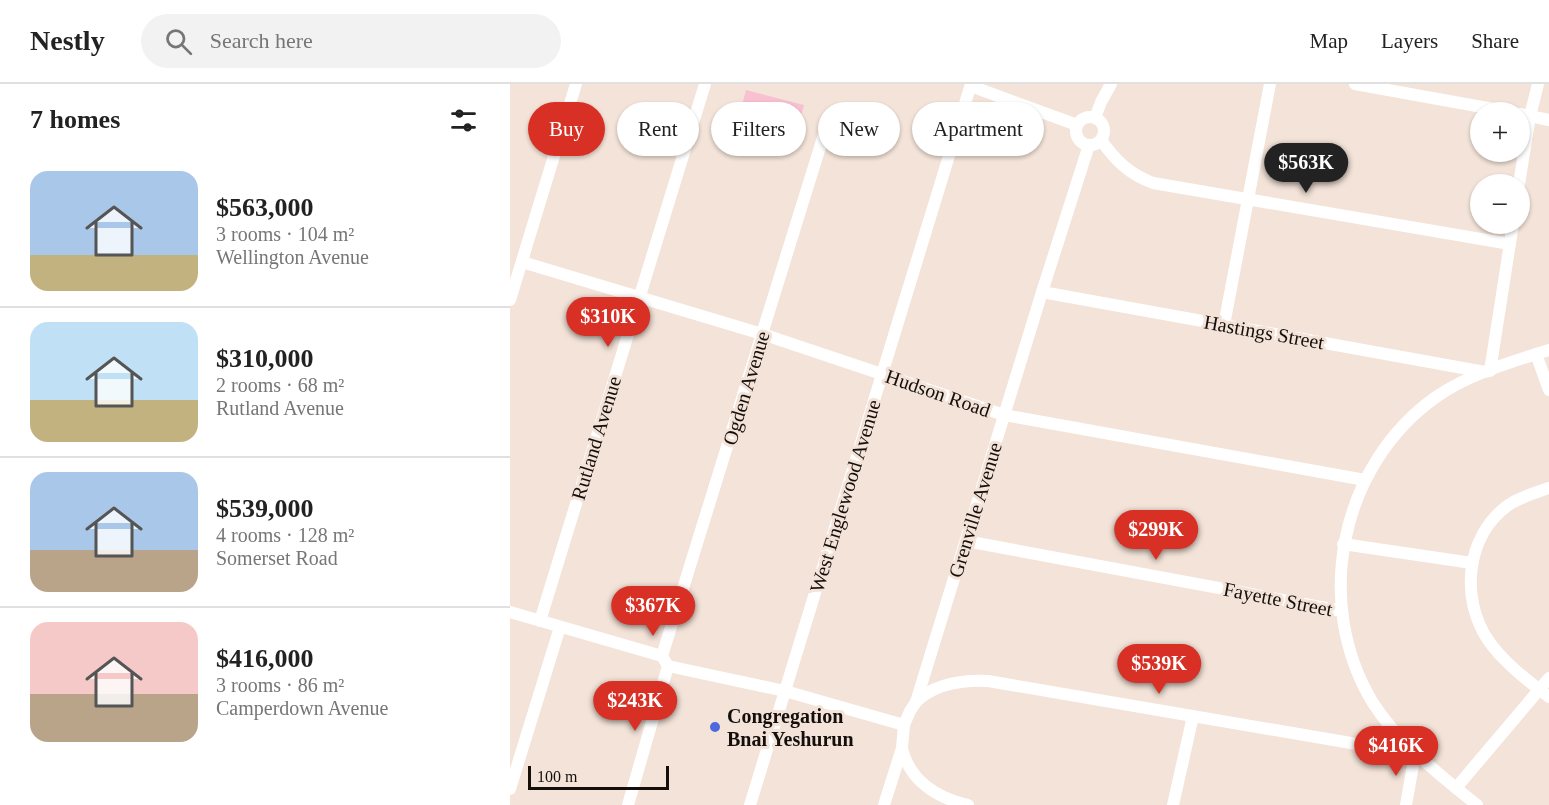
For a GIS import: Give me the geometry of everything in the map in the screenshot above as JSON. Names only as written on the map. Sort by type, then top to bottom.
[{"type":"street","points":[[510,300],[576,84]]},
{"type":"street","name":"Rutland Avenue","points":[[540,621],[705,84]]},
{"type":"street","points":[[1095,118],[1111,84]]},
{"type":"street","points":[[1224,325],[1270,84]]},
{"type":"street","points":[[1355,84],[1470,105]]},
{"type":"street","points":[[1530,103],[1538,84]]},
{"type":"street","points":[[971,85],[1077,125]]},
{"type":"street","name":"West Englewood Avenue","points":[[750,805],[971,85]]},
{"type":"street","points":[[1530,116],[1549,120]]},
{"type":"street","points":[[1095,118],[1103,126],[1104,131],[1101,140],[1094,145],[1089,145],[1078,138],[1077,125],[1083,119],[1095,118]]},
{"type":"street","points":[[1101,140],[1118,162],[1140,178],[1153,183],[1510,244]]},
{"type":"street","name":"Grenville Avenue","points":[[884,805],[902,748],[904,725],[916,702],[1089,145]]},
{"type":"street","name":"Ogden Avenue","points":[[628,805],[665,661],[818,154]]},
{"type":"street","points":[[1488,371],[1512,234]]},
{"type":"street","name":"Hudson Road","points":[[522,262],[762,334],[1004,415],[1365,480]]},
{"type":"street","name":"Hastings Street","points":[[1042,292],[1488,371]]},
{"type":"street","points":[[1477,805],[1415,754],[1386,721],[1361,680],[1352,658],[1342,611],[1340,583],[1343,544],[1349,520],[1365,480],[1389,442],[1419,410],[1455,385],[1549,350]]},
{"type":"street","points":[[1536,354],[1549,390]]},
{"type":"street","points":[[1544,693],[1498,653],[1480,625],[1472,595],[1472,563],[1480,538],[1497,514],[1522,498],[1549,488]]},
{"type":"street","name":"Fayette Street","points":[[966,541],[1342,611]]},
{"type":"street","points":[[1343,544],[1472,563]]},
{"type":"street","points":[[510,612],[665,661],[785,691],[904,725]]},
{"type":"street","points":[[510,789],[560,627]]},
{"type":"street","points":[[1456,788],[1544,693],[1549,678]]},
{"type":"street","points":[[916,702],[939,687],[956,682],[988,681],[1415,754]]},
{"type":"street","points":[[1173,805],[1193,716]]},
{"type":"street","points":[[902,748],[909,768],[928,788],[942,797],[968,805]]},
{"type":"street","points":[[1406,805],[1415,754]]},
{"type":"green space","points":[[746,90],[792,102],[743,102]]},
{"type":"place","name":"Congregation Bnai Yeshurun","points":[[715,727]]}]
